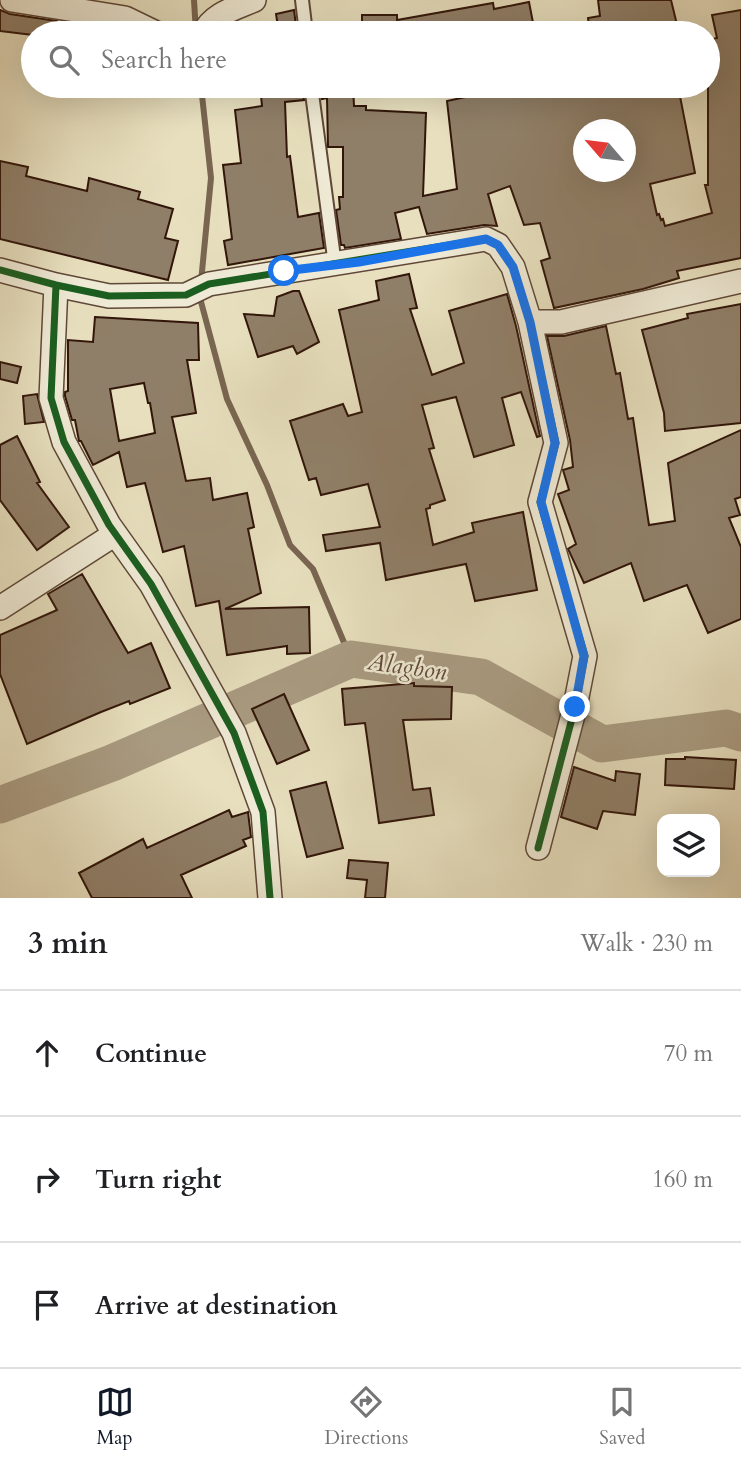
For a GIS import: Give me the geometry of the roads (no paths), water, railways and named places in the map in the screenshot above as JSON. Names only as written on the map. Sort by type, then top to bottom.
[{"type":"street","points":[[12,0],[131,21]]},
{"type":"street","points":[[213,21],[219,15],[254,0]]},
{"type":"street","points":[[0,270],[110,296],[186,295],[209,284],[284,271],[486,239],[498,245],[513,267],[530,322],[555,443],[541,502],[584,656],[575,707],[538,848]]},
{"type":"street","points":[[530,322],[561,322],[741,281]]},
{"type":"street","points":[[56,285],[51,398],[64,442],[116,534],[151,584],[234,733],[262,812],[270,898]]},
{"type":"street","points":[[0,608],[116,534]]},
{"type":"lane","points":[[302,0],[305,21]]},
{"type":"lane","points":[[313,98],[334,265]]},
{"type":"waterway","points":[[194,0],[195,21]]},
{"type":"waterway","points":[[201,282],[211,178],[202,98]]},
{"type":"waterway","points":[[200,298],[227,399],[267,485],[290,545],[313,569],[351,659]]},
{"type":"waterway","name":"Alagbon","points":[[0,805],[112,763],[351,659],[481,677],[602,744],[726,728],[741,733]]}]
